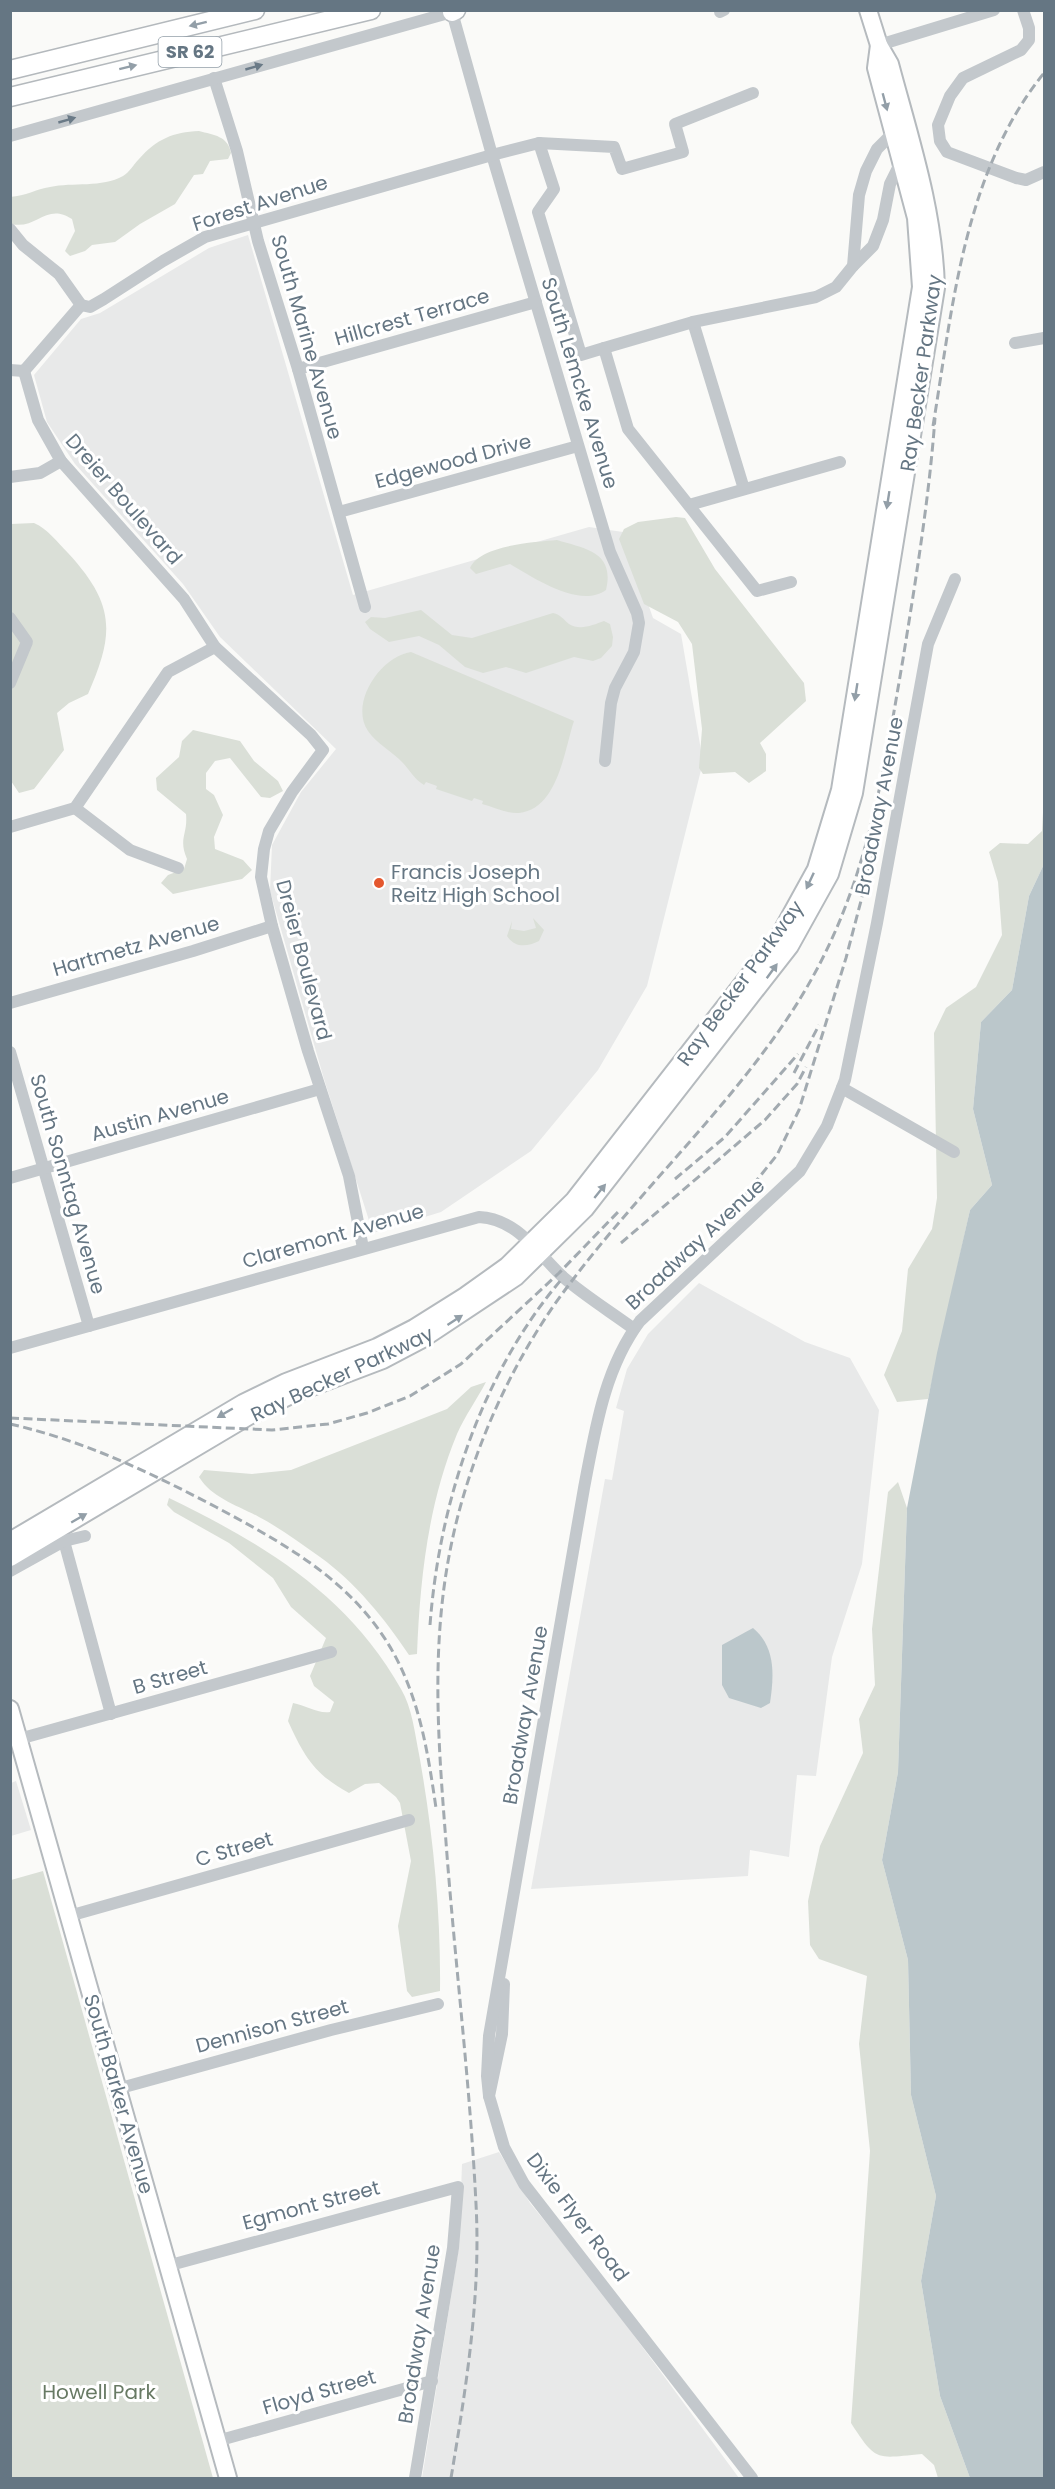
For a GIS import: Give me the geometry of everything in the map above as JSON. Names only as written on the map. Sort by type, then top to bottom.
[{"type":"highway","name":"SR 62","points":[[10,70],[255,10]]},
{"type":"highway","name":"SR 62","points":[[10,97],[371,10]]},
{"type":"main road","points":[[868,10],[879,45]]},
{"type":"main road","name":"Ray Becker Parkway","points":[[10,1558],[249,1416],[291,1395],[383,1360],[421,1340],[495,1294],[536,1249],[758,966],[808,888],[827,839],[840,790],[921,287],[918,231],[876,68],[879,45]]},
{"type":"main road","name":"Ray Becker Parkway","points":[[10,1541],[243,1403],[307,1373],[376,1347],[423,1322],[536,1249],[606,1184],[790,946],[821,894],[848,821],[936,288],[935,249],[930,215],[890,64],[879,45]]},
{"type":"main road","name":"South Barker Avenue","points":[[10,1709],[228,2478]]},
{"type":"street","points":[[879,45],[994,10]]},
{"type":"street","points":[[1023,10],[1029,28],[1029,40],[1020,50],[963,78],[950,96],[938,125],[940,141],[947,152],[986,168],[1026,180],[1044,172]]},
{"type":"street","points":[[10,136],[454,11]]},
{"type":"street","name":"South Lemcke Avenue","points":[[454,11],[492,154],[610,552],[638,613],[639,623],[634,652],[620,677],[611,703],[605,761]]},
{"type":"street","name":"South Marine Avenue","points":[[214,78],[237,151],[254,222],[365,607]]},
{"type":"street","name":"Forest Avenue","points":[[81,305],[90,307],[205,237],[492,154],[540,143],[614,147],[622,169],[683,152],[675,124],[753,93]]},
{"type":"street","points":[[853,266],[859,195],[877,149],[893,133]]},
{"type":"street","points":[[540,143],[554,189],[538,212],[581,355],[693,322],[816,297],[836,287],[873,246],[883,220],[890,184],[901,162]]},
{"type":"street","points":[[10,229],[23,245],[59,274],[81,305],[24,371],[10,370]]},
{"type":"street","name":"Hillcrest Terrace","points":[[298,369],[536,302]]},
{"type":"street","points":[[693,322],[744,489]]},
{"type":"street","points":[[1014,343],[1044,338]]},
{"type":"street","points":[[604,348],[628,429],[757,591],[791,582]]},
{"type":"street","name":"Dreier Boulevard","points":[[24,371],[38,420],[61,461],[177,591],[215,647],[311,735],[323,750],[279,813],[264,849],[261,877],[272,926],[320,1089],[349,1176],[363,1248]]},
{"type":"street","name":"Edgewood Drive","points":[[339,512],[578,446]]},
{"type":"street","points":[[10,477],[40,473],[61,461]]},
{"type":"street","points":[[689,505],[840,462]]},
{"type":"street","name":"Broadway Avenue","points":[[489,2096],[487,2050],[597,1423],[611,1378],[634,1329],[656,1305],[800,1171],[828,1126],[842,1088],[877,922],[928,644],[955,579]]},
{"type":"street","points":[[10,618],[27,642],[10,683]]},
{"type":"street","points":[[10,826],[75,808],[168,672],[215,647]]},
{"type":"street","points":[[75,808],[130,850],[178,868]]},
{"type":"street","name":"Hartmetz Avenue","points":[[10,1003],[272,926]]},
{"type":"street","name":"South Sonntag Avenue","points":[[10,1052],[89,1326]]},
{"type":"street","points":[[842,1088],[954,1152]]},
{"type":"street","name":"Austin Avenue","points":[[10,1178],[320,1089]]},
{"type":"street","name":"Claremont Avenue","points":[[10,1348],[479,1217],[502,1221],[536,1249],[563,1277],[634,1329]]},
{"type":"street","points":[[10,1571],[64,1542],[85,1536]]},
{"type":"street","points":[[64,1542],[111,1714]]},
{"type":"street","name":"B Street","points":[[19,1739],[331,1652]]},
{"type":"street","name":"C Street","points":[[69,1916],[409,1820]]},
{"type":"street","name":"Dennison Street","points":[[117,2089],[341,2027],[438,2004]]},
{"type":"street","name":"Dixie Flyer Road","points":[[489,2096],[504,2147],[520,2178],[752,2478]]},
{"type":"street","name":"Egmont Street","points":[[167,2265],[435,2191],[458,2187],[457,2195]]},
{"type":"street","name":"Broadway Avenue","points":[[415,2478],[453,2248],[457,2195]]},
{"type":"street","name":"Floyd Street","points":[[217,2441],[432,2381]]},
{"type":"shaded area","points":[[248,235],[353,595],[589,527],[623,532],[653,618],[681,634],[703,762],[647,986],[598,1070],[531,1151],[441,1212],[373,1233],[324,1079],[270,891],[272,845],[301,792],[336,749],[220,637],[183,584],[75,464],[47,422],[34,375],[81,319],[100,313],[209,248]]},
{"type":"shaded area","points":[[1044,864],[1044,2478],[970,2478],[940,2396],[921,2281],[936,2196],[911,2095],[908,1960],[882,1860],[898,1772],[907,1508],[937,1353],[970,1210],[992,1185],[973,1109],[981,1022],[1012,990],[1029,896]]},
{"type":"shaded area","points":[[699,1283],[805,1342],[850,1358],[879,1410],[862,1564],[832,1657],[816,1776],[797,1775],[789,1857],[750,1850],[748,1876],[531,1889],[605,1479],[612,1480],[624,1411],[616,1408],[627,1369],[648,1334]]},
{"type":"shaded area","points":[[753,1628],[766,1644],[772,1662],[770,1703],[761,1708],[729,1698],[722,1685],[722,1645]]},
{"type":"shaded area","points":[[16,1781],[31,1830],[11,1836],[11,1783]]},
{"type":"shaded area","points":[[499,2152],[530,2203],[593,2280],[739,2478],[422,2478],[459,2247],[462,2164]]},
{"type":"green space","points":[[199,131],[224,140],[231,153],[228,159],[210,161],[203,174],[194,175],[175,204],[140,224],[115,242],[92,245],[85,251],[70,256],[65,251],[75,231],[72,219],[55,213],[20,225],[11,224],[10,197],[50,187],[115,180],[125,175],[146,152],[159,142],[173,135]]},
{"type":"green space","points":[[685,518],[715,569],[804,683],[806,701],[760,743],[766,754],[766,771],[749,783],[735,772],[703,774],[699,768],[702,729],[692,644],[678,622],[644,604],[619,539],[624,529],[638,522]]},
{"type":"green space","points":[[34,523],[56,540],[95,588],[106,620],[106,636],[97,673],[88,694],[69,703],[57,713],[64,750],[34,789],[19,793],[11,781],[11,524]]},
{"type":"green space","points":[[557,540],[588,550],[602,560],[608,577],[606,590],[595,595],[571,594],[544,583],[510,564],[476,574],[470,568],[476,560],[496,550],[509,546]]},
{"type":"green space","points":[[421,610],[452,635],[472,638],[553,613],[578,627],[604,621],[610,624],[613,637],[612,646],[601,658],[593,661],[574,657],[526,673],[506,667],[483,673],[465,667],[439,645],[419,636],[389,642],[370,629],[365,622],[371,617],[385,618]]},
{"type":"green space","points":[[411,652],[574,721],[557,777],[543,801],[532,809],[519,813],[510,812],[482,804],[483,801],[474,798],[472,801],[436,789],[437,786],[426,782],[424,785],[372,736],[363,720],[362,707],[371,682],[389,662],[400,655]]},
{"type":"green space","points":[[193,730],[240,741],[254,761],[278,781],[283,791],[270,798],[261,797],[230,758],[215,761],[206,773],[206,789],[214,795],[223,815],[214,837],[215,849],[243,860],[252,870],[242,879],[173,894],[161,883],[168,875],[184,869],[187,859],[183,846],[186,814],[157,790],[156,778],[179,757],[182,741]]},
{"type":"green space","points":[[1044,794],[1044,864],[1029,896],[1012,990],[981,1022],[973,1109],[992,1185],[970,1210],[928,1399],[897,1402],[884,1375],[902,1331],[908,1269],[932,1229],[937,1198],[934,1033],[946,1008],[976,987],[1002,935],[998,882],[989,852],[1000,843],[1028,844],[1042,831]]},
{"type":"green space","points":[[533,918],[544,930],[539,941],[522,945],[510,940],[507,936],[512,921],[511,929],[524,931],[536,928]]},
{"type":"green space","points":[[486,1382],[457,1434],[439,1487],[423,1570],[417,1654],[409,1655],[369,1602],[333,1567],[275,1526],[218,1496],[199,1477],[204,1470],[252,1474],[291,1470],[447,1409],[471,1387]]},
{"type":"green space","points":[[898,1482],[907,1508],[898,1772],[882,1860],[908,1960],[911,2095],[936,2196],[921,2281],[940,2396],[970,2478],[938,2478],[934,2465],[922,2454],[879,2455],[867,2445],[851,2423],[870,2151],[859,2044],[867,1976],[819,1959],[810,1945],[808,1901],[820,1846],[863,1753],[859,1719],[875,1685],[872,1629],[888,1492]]},
{"type":"green space","points":[[169,1498],[238,1534],[270,1554],[329,1599],[356,1626],[380,1656],[401,1689],[413,1721],[428,1813],[435,1872],[440,1991],[412,1997],[407,1991],[398,1926],[411,1861],[400,1803],[379,1783],[365,1784],[349,1793],[327,1779],[311,1763],[288,1721],[293,1703],[321,1712],[330,1712],[334,1702],[314,1686],[310,1676],[326,1638],[291,1607],[273,1578],[229,1543],[174,1512],[167,1505]]},
{"type":"green space","name":"Howell Park","points":[[43,1871],[213,2478],[11,2478],[11,1880]]},
{"type":"railway","points":[[933,426],[956,287],[979,196],[996,153],[1017,112],[1044,73]]},
{"type":"railway","points":[[451,2478],[471,2342],[477,2238],[466,2068],[446,1842],[438,1705],[441,1616],[446,1572],[455,1527],[468,1481],[487,1430],[510,1379],[537,1331],[594,1252],[760,1057],[812,979],[834,935],[865,847],[886,756],[922,538],[935,418]]},
{"type":"railway","points":[[736,1206],[777,1155],[799,1110],[846,958],[873,855]]},
{"type":"railway","points":[[794,1073],[819,1025]]},
{"type":"railway","points":[[675,1179],[725,1137],[798,1054]]},
{"type":"railway","points":[[621,1243],[765,1120],[797,1084],[806,1067]]},
{"type":"railway","points":[[10,1418],[272,1430],[328,1424],[367,1413],[410,1396],[461,1364],[559,1273],[618,1212]]},
{"type":"railway","points":[[430,1625],[443,1533],[454,1487],[469,1442],[508,1357],[533,1317],[561,1280]]},
{"type":"railway","points":[[10,1424],[64,1439],[166,1482],[267,1535],[292,1550],[338,1585],[377,1627],[393,1652],[410,1689],[422,1728],[436,1808]]},
{"type":"place","name":"Francis Joseph Reitz High School","points":[[379,883]]}]
